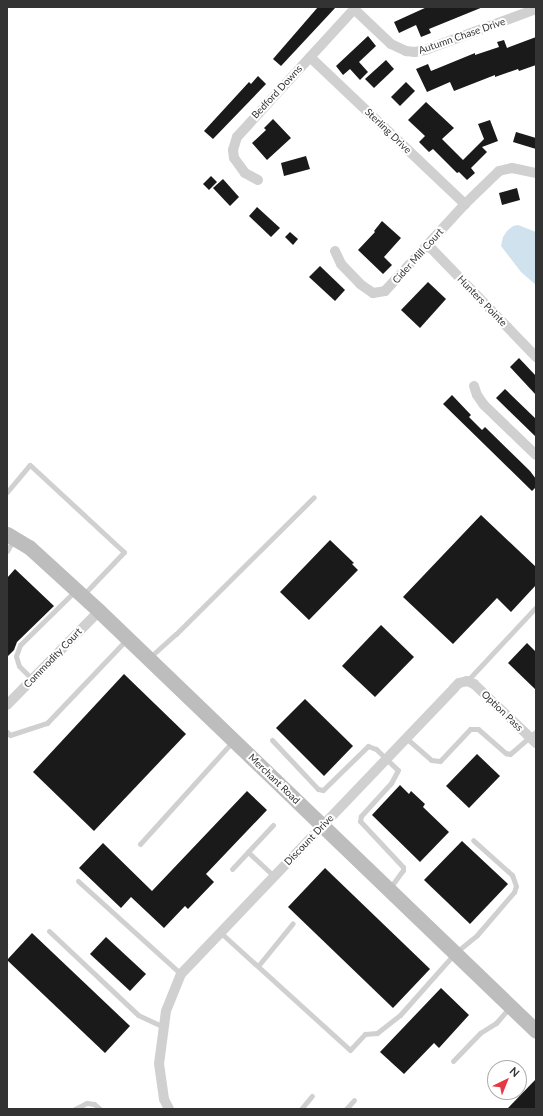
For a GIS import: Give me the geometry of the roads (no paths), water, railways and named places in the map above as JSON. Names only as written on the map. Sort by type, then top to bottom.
[{"type":"street","name":"Autumn Chase Drive","points":[[355,8],[391,44],[406,51],[415,52],[425,50],[536,9]]},
{"type":"street","name":"Bedford Downs","points":[[258,180],[245,173],[234,158],[233,150],[235,141],[240,132],[355,8]]},
{"type":"street","name":"Sterling Drive","points":[[310,57],[465,204]]},
{"type":"street","name":"Cider Mill Court","points":[[335,251],[341,264],[360,284],[368,291],[380,293],[390,287],[465,204],[499,171],[512,168],[536,172]]},
{"type":"street","name":"Hunters Pointe","points":[[428,244],[536,357]]},
{"type":"street","points":[[474,386],[477,395],[484,405],[536,455]]},
{"type":"street","name":"Merchant Road","points":[[10,541],[29,547],[99,611],[536,1031]]},
{"type":"street","name":"Commodity Court","points":[[7,705],[99,611]]},
{"type":"street","name":"Option Pass","points":[[467,682],[481,690],[534,737]]},
{"type":"street","name":"Discount Drive","points":[[169,1109],[164,1099],[159,1064],[166,1011],[181,974],[454,688],[459,683],[467,682]]},
{"type":"lane","points":[[7,492],[30,465],[124,552],[79,593],[60,606],[20,645],[16,656],[19,666],[32,679]]},
{"type":"lane","points":[[149,659],[314,497]]},
{"type":"lane","points":[[467,682],[536,607]]},
{"type":"lane","points":[[7,732],[10,735],[47,723],[128,639]]},
{"type":"lane","points":[[406,738],[431,760],[440,761],[470,729],[478,729],[510,754],[534,737]]},
{"type":"lane","points":[[140,844],[234,740]]},
{"type":"lane","points":[[272,740],[318,789],[323,790],[368,746],[376,749],[398,770],[398,774],[361,816],[360,821],[403,867],[403,870],[389,889]]},
{"type":"lane","points":[[232,869],[273,825]]},
{"type":"lane","points":[[221,933],[350,1050],[365,1034],[377,1033],[400,1015],[455,953],[477,935],[514,892],[516,886],[512,875],[473,840]]},
{"type":"lane","points":[[248,852],[275,877]]},
{"type":"lane","points":[[78,880],[181,974]]},
{"type":"lane","points":[[258,966],[293,923]]},
{"type":"lane","points":[[49,931],[138,1015],[164,1027]]},
{"type":"lane","points":[[453,1061],[480,1033],[496,1023],[510,1006]]},
{"type":"lane","points":[[301,1109],[312,1096]]},
{"type":"lane","points":[[346,1109],[354,1100]]},
{"type":"lane","points":[[75,1109],[88,1103],[94,1104],[100,1109]]},
{"type":"water","points":[[518,225],[536,232],[536,285],[521,272],[501,246],[503,237],[507,231],[513,226]]}]
